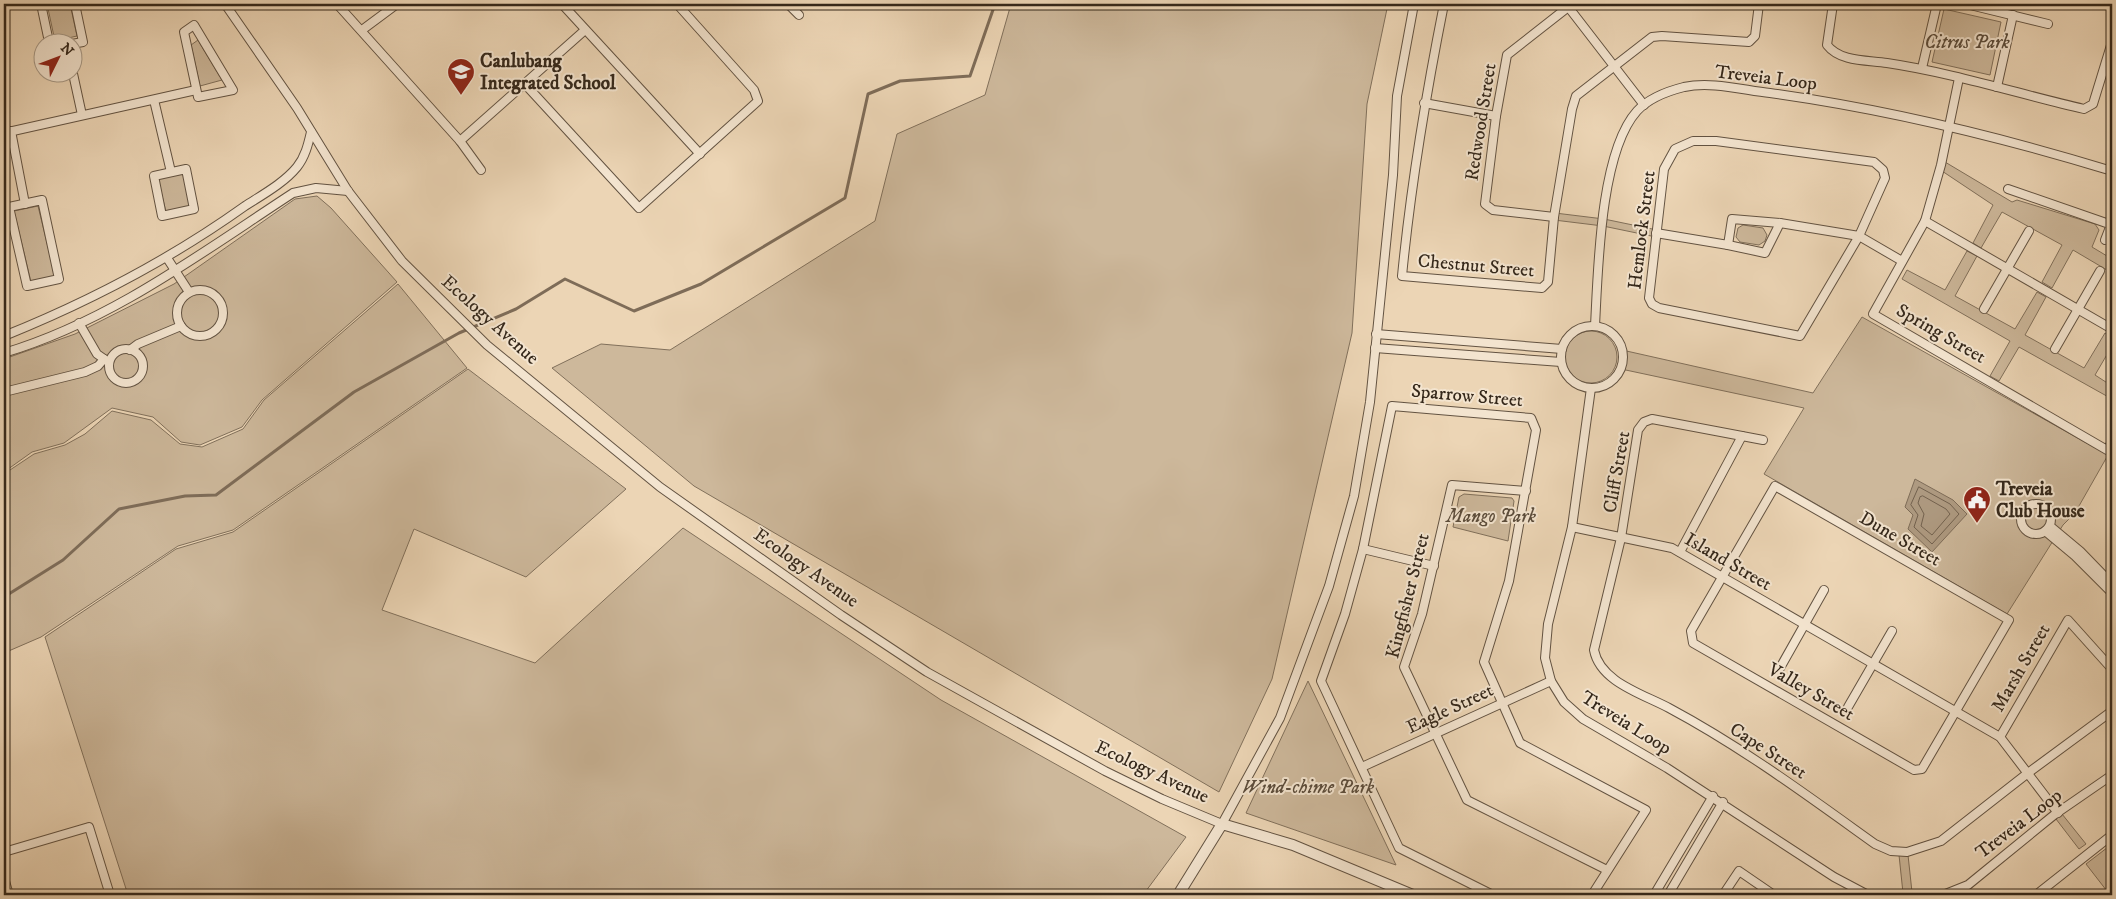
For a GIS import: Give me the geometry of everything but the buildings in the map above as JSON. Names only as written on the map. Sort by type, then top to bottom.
[{"type":"street","points":[[40,4],[47,32]]},
{"type":"street","points":[[75,4],[81,32]]},
{"type":"street","name":"Ecology Avenue","points":[[225,4],[297,108],[348,191],[402,261],[487,345],[660,487],[841,615],[919,666],[1017,724],[1104,771],[1162,799],[1222,824],[1293,845],[1413,895]]},
{"type":"street","points":[[337,4],[460,141],[482,170]]},
{"type":"street","points":[[362,30],[397,4]]},
{"type":"street","points":[[562,4],[700,154]]},
{"type":"street","points":[[524,83],[639,208],[758,101],[754,90],[677,4]]},
{"type":"street","points":[[788,4],[799,15]]},
{"type":"street","points":[[1178,895],[1222,824],[1280,718],[1329,586],[1354,496],[1370,402],[1393,175],[1397,96],[1414,4]]},
{"type":"street","name":"Chestnut Street","points":[[1444,4],[1424,103],[1408,215],[1402,276],[1542,288],[1548,282],[1554,217],[1572,109],[1576,96],[1652,37],[1662,36],[1749,42],[1755,36],[1759,4]]},
{"type":"street","points":[[1833,4],[1827,45],[1832,51],[1844,57],[1922,68],[2084,109],[2093,104],[2112,42]]},
{"type":"street","points":[[1922,68],[1937,4]]},
{"type":"street","points":[[1966,4],[2048,24]]},
{"type":"street","points":[[1569,5],[1644,105]]},
{"type":"street","name":"Redwood Street","points":[[1554,217],[1493,210],[1485,204],[1496,116],[1508,55],[1569,5]]},
{"type":"street","points":[[1997,87],[2013,15]]},
{"type":"street","points":[[194,25],[233,90],[198,97],[196,90],[184,32],[194,25]]},
{"type":"street","points":[[460,141],[585,30]]},
{"type":"street","name":"Spring Street","points":[[1959,78],[1941,165],[1924,221],[1873,314],[2107,450],[2112,442]]},
{"type":"street","points":[[75,82],[82,115]]},
{"type":"street","name":"Treveia Loop","points":[[1595,326],[1598,260],[1612,161],[1622,131],[1638,110],[1656,96],[1685,87],[1715,86],[1815,99],[1949,126],[2112,171]]},
{"type":"street","points":[[26,204],[7,132],[196,90]]},
{"type":"street","points":[[154,100],[171,172]]},
{"type":"street","points":[[1424,103],[1496,116]]},
{"type":"street","points":[[4,336],[100,294],[168,258],[222,223],[297,168],[306,151],[311,132]]},
{"type":"street","name":"Hemlock Street","points":[[1693,141],[1708,141],[1874,162],[1883,170],[1885,178],[1859,236],[1800,336],[1658,308],[1652,304],[1649,298],[1664,169],[1675,150],[1693,141]]},
{"type":"street","points":[[186,169],[194,209],[162,216],[154,176],[171,172],[186,169]]},
{"type":"street","points":[[4,353],[79,323],[175,273],[294,193],[316,188],[348,191]]},
{"type":"street","points":[[2008,189],[2112,224],[2105,240]]},
{"type":"street","points":[[258,197],[268,209]]},
{"type":"street","points":[[42,200],[59,279],[26,286],[9,207],[26,204],[42,200]]},
{"type":"street","points":[[1728,246],[1732,219],[1780,223],[1859,236],[1902,261]]},
{"type":"street","points":[[1924,221],[2112,329]]},
{"type":"street","points":[[222,223],[230,235]]},
{"type":"street","points":[[1656,233],[1765,253],[1780,223]]},
{"type":"street","points":[[1984,309],[2029,231]]},
{"type":"street","points":[[168,258],[175,273],[189,292]]},
{"type":"street","points":[[2055,349],[2100,271]]},
{"type":"street","points":[[202,290],[215,295],[222,307],[221,322],[212,332],[199,336],[192,335],[181,326],[178,320],[177,308],[179,301],[189,292],[202,290]]},
{"type":"street","points":[[79,323],[87,340],[97,354],[107,361],[110,371],[118,380],[128,383],[138,379],[143,370],[142,359],[130,350]]},
{"type":"street","points":[[4,392],[85,372],[107,361],[118,351],[130,350],[138,344],[181,326]]},
{"type":"street","points":[[1595,326],[1612,333],[1622,350],[1622,359],[1616,377],[1600,387],[1591,388],[1572,380],[1561,362],[1562,349],[1574,331],[1595,326]]},
{"type":"street","points":[[1376,334],[1562,349]]},
{"type":"street","points":[[1483,342],[1483,356]]},
{"type":"street","points":[[1375,348],[1561,362]]},
{"type":"street","name":"Treveia Loop","points":[[1591,388],[1572,527],[1548,624],[1545,658],[1551,681],[1564,702],[1583,719],[1723,802],[1834,877],[1868,895]]},
{"type":"street","name":"Sparrow Street","points":[[1493,895],[1399,848],[1321,680],[1345,614],[1363,549],[1392,406],[1531,418],[1536,430],[1509,581],[1484,662],[1520,742],[1646,810],[1592,895]]},
{"type":"street","name":"Cliff Street","points":[[1621,538],[1638,430],[1644,422],[1652,419],[1763,440]]},
{"type":"street","points":[[1680,552],[1742,436]]},
{"type":"street","name":"Kingfisher Street","points":[[1526,491],[1452,484],[1422,614],[1404,668],[1467,800],[1607,870]]},
{"type":"street","name":"Dune Street","points":[[1722,576],[1775,486],[2008,620],[1956,711]]},
{"type":"street","name":"Island Street","points":[[1572,527],[1672,548],[1956,711],[2000,737],[2058,813]]},
{"type":"street","points":[[2112,584],[2080,551],[2047,528],[2112,593]]},
{"type":"street","name":"Cape Street","points":[[1621,538],[1594,650],[1600,666],[1608,675],[1678,713],[1768,767],[1875,844],[1892,851],[1907,852],[1941,841],[2028,773]]},
{"type":"street","points":[[1363,549],[1434,566]]},
{"type":"street","name":"Valley Street","points":[[1722,576],[1691,631],[1693,643],[1914,770],[1922,769],[1926,765],[1956,711]]},
{"type":"street","points":[[1780,668],[1824,590]]},
{"type":"street","name":"Marsh Street","points":[[2000,737],[2068,620],[2112,669]]},
{"type":"street","points":[[1848,706],[1892,631]]},
{"type":"street","name":"Eagle Street","points":[[1362,768],[1551,681]]},
{"type":"street","points":[[2028,773],[2112,711]]},
{"type":"street","name":"Treveia Loop","points":[[1943,895],[1968,885],[2058,813],[2112,775]]},
{"type":"street","points":[[1654,895],[1713,796]]},
{"type":"street","points":[[1668,895],[1723,802]]},
{"type":"street","points":[[4,852],[89,827],[110,895]]},
{"type":"street","points":[[2036,895],[2112,835]]},
{"type":"street","points":[[1723,895],[1739,871],[1774,895]]},
{"type":"street","points":[[4,878],[9,895]]},
{"type":"green space","points":[[47,4],[70,4],[76,32],[53,32]]},
{"type":"green space","points":[[1011,4],[1388,4],[1367,104],[1352,333],[1272,679],[1219,792],[694,486],[552,368],[601,344],[670,350],[875,221],[897,134],[985,95]]},
{"type":"green space","name":"Citrus Park","points":[[1944,9],[2001,22],[1990,75],[1932,62]]},
{"type":"green space","points":[[198,40],[222,80],[200,86],[191,45]]},
{"type":"green space","points":[[1945,162],[2012,202],[2017,200],[2095,224],[2099,230],[2092,247],[2112,259],[2112,273],[2073,250],[2052,288],[2042,282],[2062,245],[2002,212],[1981,248],[1973,243],[1993,205],[1942,171]]},
{"type":"green space","points":[[183,173],[191,206],[166,212],[158,179]]},
{"type":"green space","points":[[317,196],[331,208],[397,282],[262,400],[242,427],[200,445],[181,442],[153,417],[112,408],[64,443],[32,452],[4,472],[4,359],[75,334],[174,284],[295,199]]},
{"type":"green space","points":[[38,206],[55,276],[31,282],[14,211]]},
{"type":"green space","points":[[1555,213],[1604,219],[1657,230],[1656,237],[1603,226],[1554,220]]},
{"type":"green space","points":[[1743,225],[1763,228],[1767,235],[1765,241],[1759,245],[1740,242],[1736,237],[1738,228]]},
{"type":"green space","points":[[1967,251],[1977,256],[1955,296],[2015,329],[2037,292],[2046,297],[2025,335],[2084,368],[2105,333],[2112,337],[2112,346],[2095,375],[2112,386],[2112,399],[2019,347],[1999,381],[1990,376],[2010,341],[1902,279],[1907,270],[1945,290]]},
{"type":"green space","points":[[398,284],[467,368],[233,530],[178,546],[41,637],[4,653],[4,474],[34,454],[65,445],[85,434],[112,411],[151,420],[180,444],[202,447],[243,429],[264,400]]},
{"type":"green space","points":[[1862,317],[2108,455],[2075,513],[2063,525],[2007,614],[1764,474],[1804,408],[1621,369],[1622,350],[1813,393]]},
{"type":"green space","points":[[1586,331],[1596,331],[1605,335],[1613,343],[1617,357],[1613,371],[1605,379],[1596,383],[1586,383],[1577,379],[1569,371],[1565,362],[1565,352],[1569,343],[1577,335]]},
{"type":"green space","points":[[468,369],[626,489],[526,577],[414,529],[382,610],[535,663],[683,528],[941,700],[1186,837],[1143,895],[128,895],[45,637],[176,549],[233,532]]},
{"type":"green space","name":"Mango Park","points":[[1464,494],[1512,498],[1514,501],[1508,541],[1453,527],[1459,497]]},
{"type":"green space","name":"Wind-chime Park","points":[[1308,681],[1396,865],[1246,813]]},
{"type":"green space","points":[[2062,814],[2086,844],[2079,849],[2056,819]]},
{"type":"green space","points":[[2112,844],[2112,895],[2110,895],[2086,864]]},
{"type":"green space","points":[[1899,855],[1908,855],[1912,892],[1903,893]]},
{"type":"water","points":[[1915,479],[1953,500],[1967,514],[1932,552],[1908,529],[1913,515],[1905,507]]},
{"type":"waterway","points":[[4,597],[63,560],[119,509],[185,496],[216,495],[354,392],[459,333],[516,309],[565,279],[634,311],[701,284],[845,198],[868,94],[900,81],[970,76],[995,4]]},
{"type":"place","name":"Canlubang Integrated School","points":[[461,96]]},
{"type":"place","name":"Treveia Club House","points":[[1977,524]]}]
